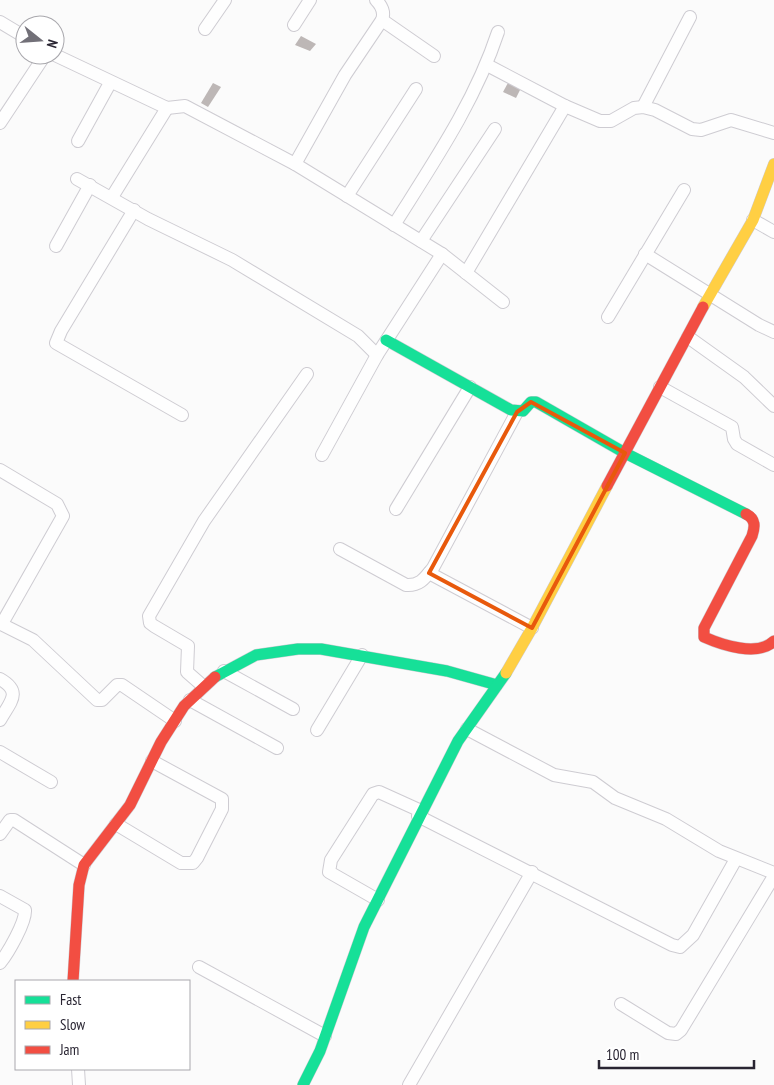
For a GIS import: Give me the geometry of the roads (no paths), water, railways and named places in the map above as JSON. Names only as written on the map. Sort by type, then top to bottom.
[{"type":"street","points":[[206,29],[225,0]]},
{"type":"street","points":[[294,25],[310,0]]},
{"type":"street","points":[[295,164],[345,75],[382,20],[384,15],[381,6],[376,0]]},
{"type":"street","points":[[643,107],[690,17]]},
{"type":"street","points":[[382,20],[434,56]]},
{"type":"street","points":[[0,22],[15,31]]},
{"type":"street","points":[[394,225],[467,107],[487,65],[498,32]]},
{"type":"street","points":[[65,60],[110,83],[167,108],[185,106],[295,164],[442,254],[503,302]]},
{"type":"street","points":[[0,123],[38,65]]},
{"type":"street","points":[[487,65],[600,122],[611,121],[634,108],[643,107],[655,110],[692,129],[701,130],[731,120],[774,133]]},
{"type":"street","points":[[78,141],[110,83]]},
{"type":"street","points":[[347,196],[416,89]]},
{"type":"street","points":[[466,273],[565,106]]},
{"type":"street","points":[[112,197],[167,108]]},
{"type":"street","points":[[421,241],[495,129]]},
{"type":"street","points":[[303,1085],[325,1036],[357,944],[420,814],[467,729],[532,628],[624,453],[753,220],[774,164]]},
{"type":"street","points":[[77,179],[232,260],[358,336],[377,355]]},
{"type":"street","points":[[56,246],[90,185]]},
{"type":"street","points":[[608,317],[684,190]]},
{"type":"street","points":[[134,210],[60,331],[56,343],[182,415]]},
{"type":"street","points":[[753,220],[774,232]]},
{"type":"street","points":[[322,455],[377,355],[442,254]]},
{"type":"street","points":[[645,254],[759,325],[774,332]]},
{"type":"street","points":[[688,337],[744,378],[774,406]]},
{"type":"street","points":[[386,340],[517,412],[523,411],[531,402],[536,402],[624,453],[751,516],[755,525],[752,536],[704,628],[704,637],[710,641],[753,648],[767,647],[774,641]]},
{"type":"street","points":[[203,686],[187,672],[188,646],[154,626],[150,622],[149,616],[204,521],[307,374]]},
{"type":"street","points":[[396,509],[470,387]]},
{"type":"street","points":[[660,387],[732,427],[737,444],[774,465]]},
{"type":"street","points":[[340,549],[406,585],[413,586],[422,581],[429,573],[517,412]]},
{"type":"street","points":[[0,470],[57,504],[63,516],[2,625],[33,640],[97,700],[102,700],[117,685],[122,685],[175,721]]},
{"type":"street","points":[[429,573],[532,628]]},
{"type":"street","points":[[73,980],[79,885],[84,865],[130,805],[152,761],[175,721],[190,700],[203,686],[224,671],[256,655],[277,651],[321,649],[447,671],[497,685]]},
{"type":"street","points":[[317,730],[362,655]]},
{"type":"street","points":[[224,671],[293,709]]},
{"type":"street","points":[[0,679],[12,686],[14,691],[14,696],[0,720]]},
{"type":"street","points":[[190,700],[277,748]]},
{"type":"street","points":[[467,729],[554,775],[593,782],[615,798],[666,819],[736,859],[774,874],[686,1022],[676,1034],[668,1033],[621,1004]]},
{"type":"street","points":[[0,752],[51,782]]},
{"type":"street","points":[[116,824],[181,863],[193,863],[197,858],[222,809],[222,799],[152,761]]},
{"type":"street","points":[[378,900],[330,872],[331,860],[373,794],[379,792],[672,945],[680,946],[693,935],[736,859]]},
{"type":"street","points":[[0,834],[10,820],[14,820],[84,865]]},
{"type":"street","points":[[409,1085],[532,872]]},
{"type":"street","points":[[0,896],[21,907],[25,914],[0,963]]},
{"type":"street","points":[[199,967],[325,1036]]},
{"type":"street","points":[[78,1070],[79,1085]]}]
